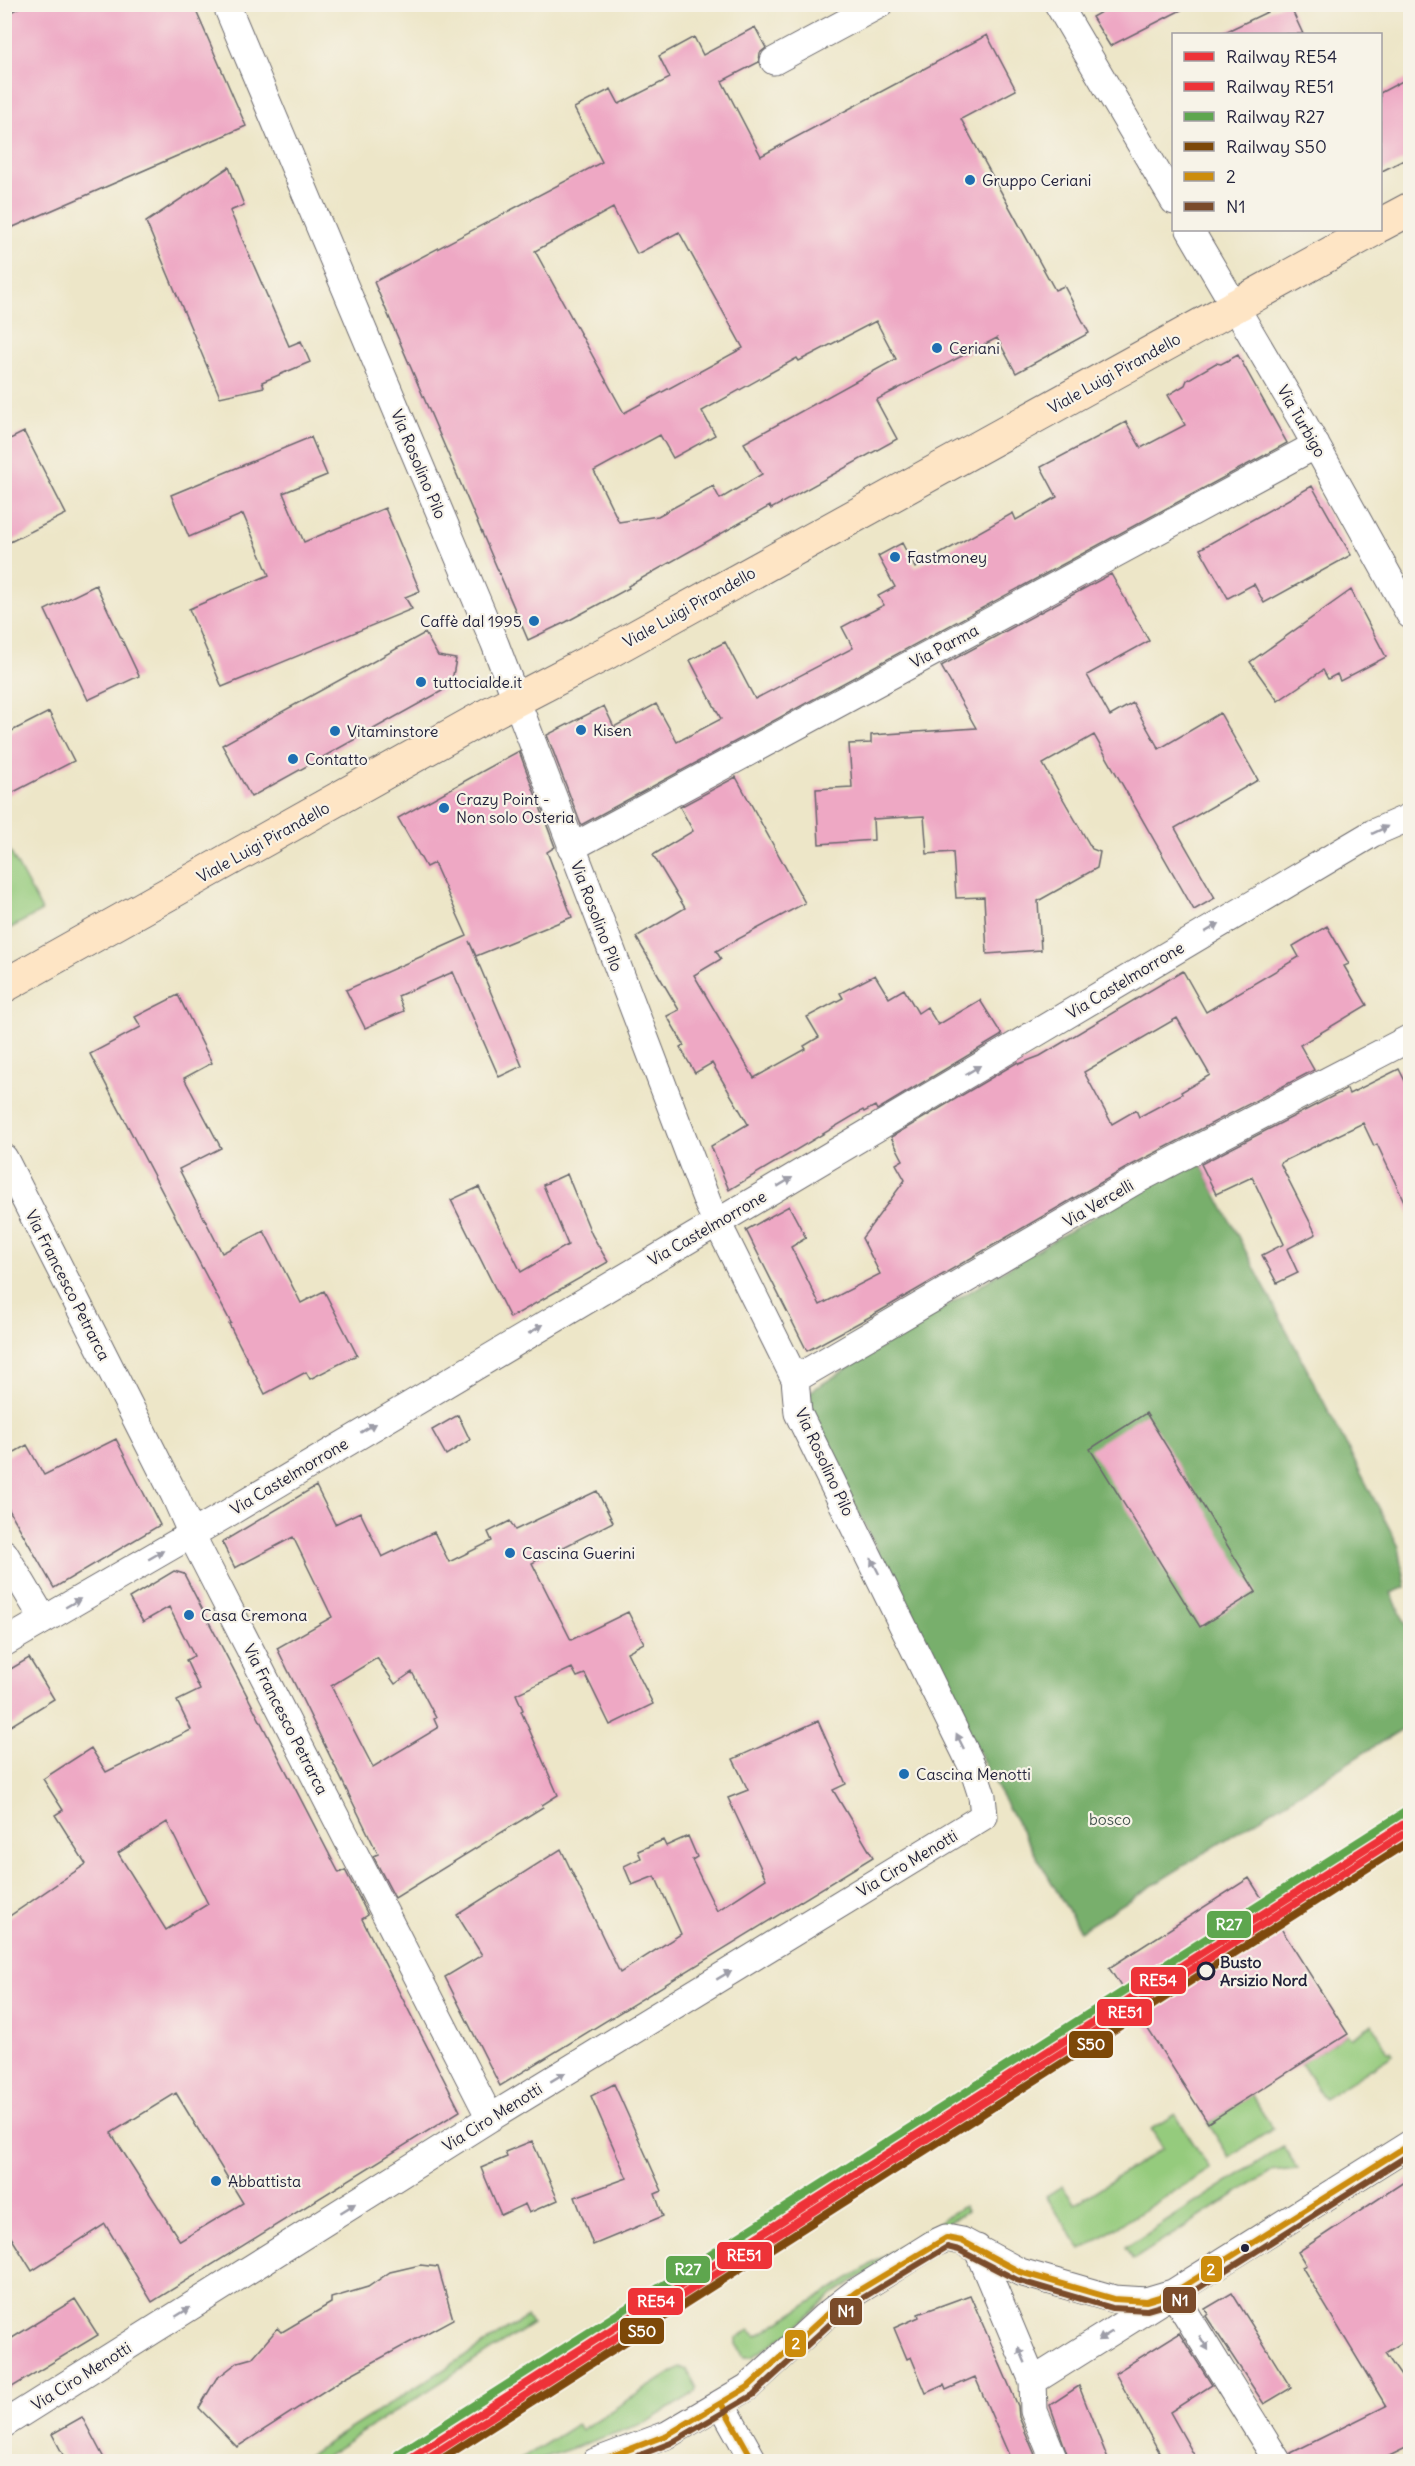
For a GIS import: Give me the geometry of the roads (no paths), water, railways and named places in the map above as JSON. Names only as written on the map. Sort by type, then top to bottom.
[{"type":"main road","points":[[1382,224],[1410,209]]},
{"type":"main road","name":"Viale Luigi Pirandello","points":[[4,986],[516,700],[1371,231]]},
{"type":"street","name":"Via Rosolino Pilo","points":[[226,4],[495,644],[571,848],[717,1223],[795,1379],[798,1413],[973,1768],[982,1796],[984,1816]]},
{"type":"street","points":[[774,61],[880,4]]},
{"type":"street","points":[[1058,4],[1172,199]]},
{"type":"street","name":"Via Turbigo","points":[[1191,231],[1316,445],[1410,615]]},
{"type":"street","name":"Via Parma","points":[[571,848],[1316,445]]},
{"type":"street","name":"Via Castelmorrone","points":[[4,1643],[192,1534],[1373,833],[1410,817]]},
{"type":"street","name":"Via Vercelli","points":[[795,1379],[1133,1182],[1410,1040]]},
{"type":"street","name":"Via Francesco Petrarca","points":[[4,1158],[192,1534],[490,2118]]},
{"type":"street","points":[[4,1553],[44,1620]]},
{"type":"street","name":"Via Ciro Menotti","points":[[4,2424],[490,2118],[984,1816]]},
{"type":"street","points":[[1033,2381],[1410,2144]]},
{"type":"street","points":[[595,2462],[667,2435],[748,2387],[856,2292],[946,2238],[962,2241],[1020,2272],[1114,2299],[1146,2301],[1173,2293]]},
{"type":"street","points":[[977,2248],[1033,2381],[1034,2411],[1055,2462]]},
{"type":"street","points":[[1173,2293],[1278,2462]]},
{"type":"street","points":[[721,2403],[754,2462]]},
{"type":"rail line","name":"R27","points":[[398,2454],[1405,1812]]},
{"type":"rail line","name":"RE54","points":[[404,2462],[1410,1820]]},
{"type":"rail line","name":"RE51","points":[[421,2462],[1410,1830]]},
{"type":"rail line","name":"S50","points":[[437,2462],[1410,1841]]},
{"type":"place","name":"Gruppo Ceriani","points":[[970,180]]},
{"type":"place","name":"Ceriani","points":[[937,348]]},
{"type":"place","name":"Fastmoney","points":[[895,557]]},
{"type":"place","name":"Caffè dal 1995","points":[[534,621]]},
{"type":"place","name":"tuttocialde.it","points":[[421,682]]},
{"type":"place","name":"Kisen","points":[[581,730]]},
{"type":"place","name":"Vitaminstore","points":[[335,731]]},
{"type":"place","name":"Contatto","points":[[293,759]]},
{"type":"place","name":"Crazy Point - Non solo Osteria","points":[[444,808]]},
{"type":"place","name":"Cascina Guerini","points":[[510,1553]]},
{"type":"place","name":"Casa Cremona","points":[[189,1615]]},
{"type":"place","name":"Cascina Menotti","points":[[904,1774]]},
{"type":"place","name":"Busto Arsizio Nord","points":[[1206,1971]]},
{"type":"place","name":"Abbattista","points":[[216,2181]]},
{"type":"park label","name":"bosco","points":[[1110,1819]]}]
